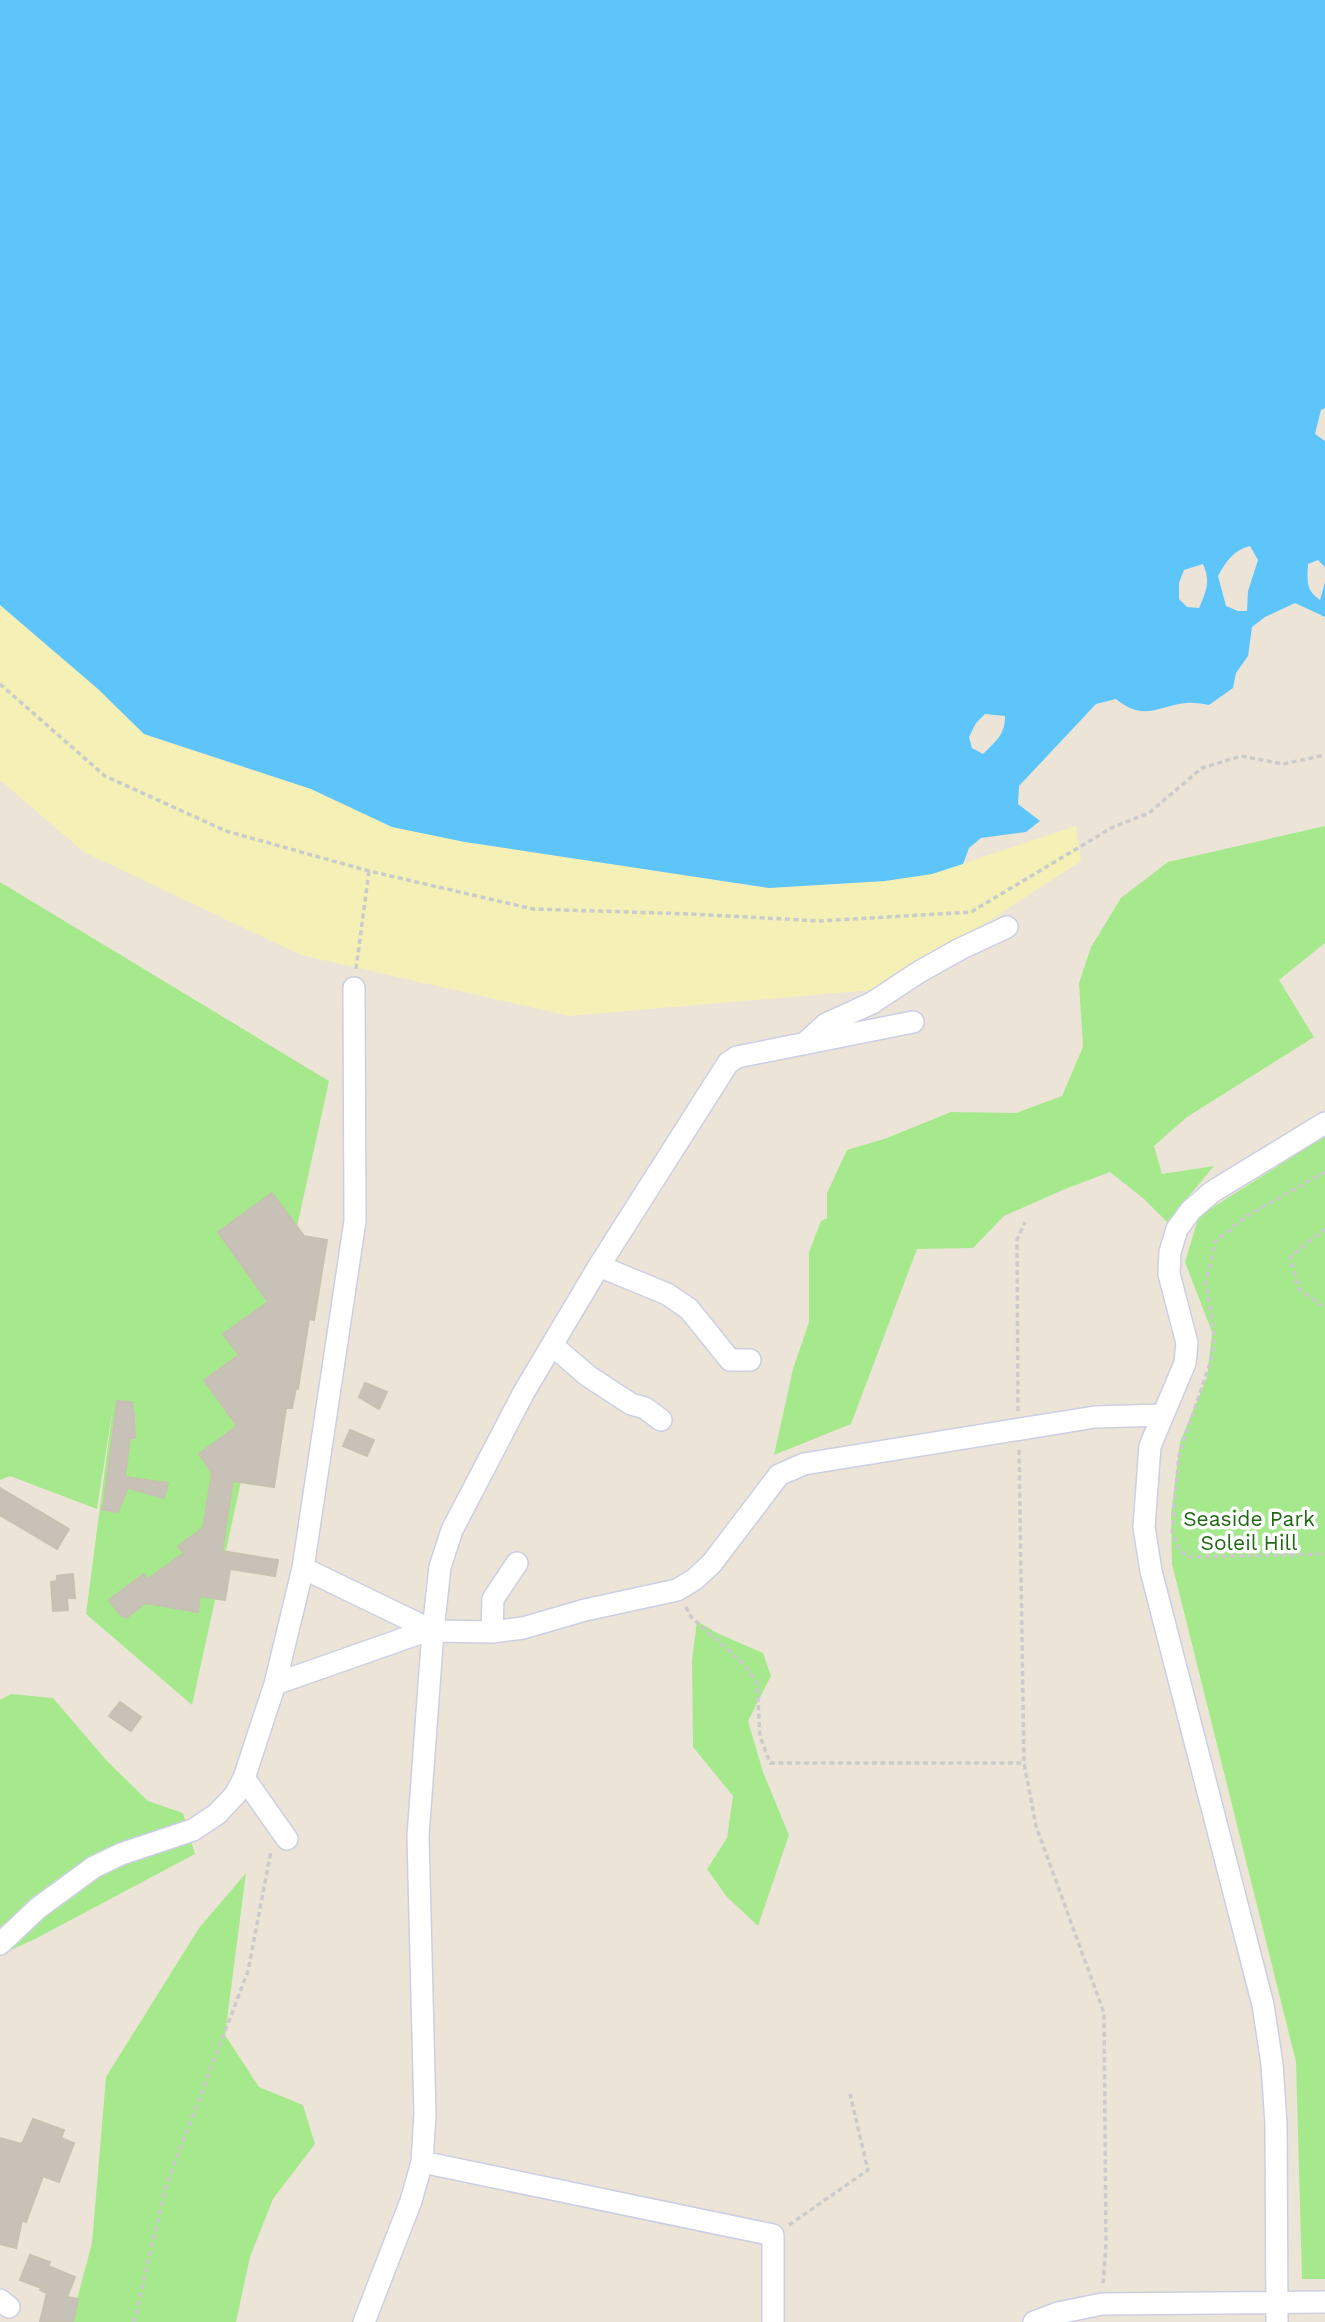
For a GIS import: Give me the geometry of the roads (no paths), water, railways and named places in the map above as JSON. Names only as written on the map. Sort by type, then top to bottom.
[{"type":"street","points":[[804,1044],[826,1024],[872,1003],[940,960],[1007,927]]},
{"type":"street","points":[[1,1947],[38,1908],[94,1867],[121,1854],[193,1830],[217,1814],[235,1795],[244,1778],[275,1684],[303,1568],[355,1221],[354,988]]},
{"type":"street","points":[[364,2322],[411,2201],[422,2162],[425,2115],[418,1836],[440,1567],[452,1530],[524,1392],[599,1266],[728,1063],[737,1057],[914,1022]]},
{"type":"street","points":[[1277,2313],[1276,2124],[1272,2064],[1263,2005],[1151,1571],[1144,1527],[1150,1446],[1185,1363],[1187,1343],[1169,1274],[1170,1252],[1177,1230],[1191,1210],[1212,1192],[1325,1123]]},
{"type":"street","points":[[599,1266],[667,1294],[689,1309],[730,1360],[750,1360]]},
{"type":"street","points":[[552,1345],[588,1376],[661,1420]]},
{"type":"street","points":[[275,1684],[420,1633],[492,1632],[523,1628],[585,1610],[677,1590],[695,1579],[712,1563],[779,1475],[804,1464],[1095,1417],[1162,1415]]},
{"type":"street","points":[[492,1632],[493,1599],[517,1563]]},
{"type":"street","points":[[303,1568],[433,1631]]},
{"type":"street","points":[[244,1778],[287,1839]]},
{"type":"street","points":[[422,2162],[773,2235],[773,2322]]},
{"type":"street","points":[[1034,2322],[1058,2313],[1102,2305],[1277,2313],[1325,2302]]},
{"type":"water","points":[[0,0],[1325,0],[1325,408],[1321,410],[1315,434],[1325,441],[1325,567],[1318,560],[1308,564],[1307,576],[1310,589],[1320,600],[1325,582],[1325,617],[1295,603],[1265,617],[1252,627],[1248,656],[1236,673],[1233,688],[1209,705],[1186,703],[1143,711],[1126,706],[1116,699],[1096,704],[1019,786],[1018,804],[1040,821],[1026,832],[981,838],[969,848],[963,864],[932,874],[885,881],[769,888],[465,842],[392,827],[311,789],[144,734],[98,689],[0,605]],"holes":[[[1250,546],[1258,560],[1248,591],[1247,611],[1238,611],[1226,606],[1218,576],[1231,557]],[[1203,564],[1207,581],[1199,608],[1187,607],[1179,599],[1179,583],[1184,570]],[[985,714],[1005,716],[1001,733],[983,754],[972,748],[969,737],[976,723]]]},
{"type":"park label","name":"Seaside Park Soleil Hill","points":[[1249,1530]]}]
